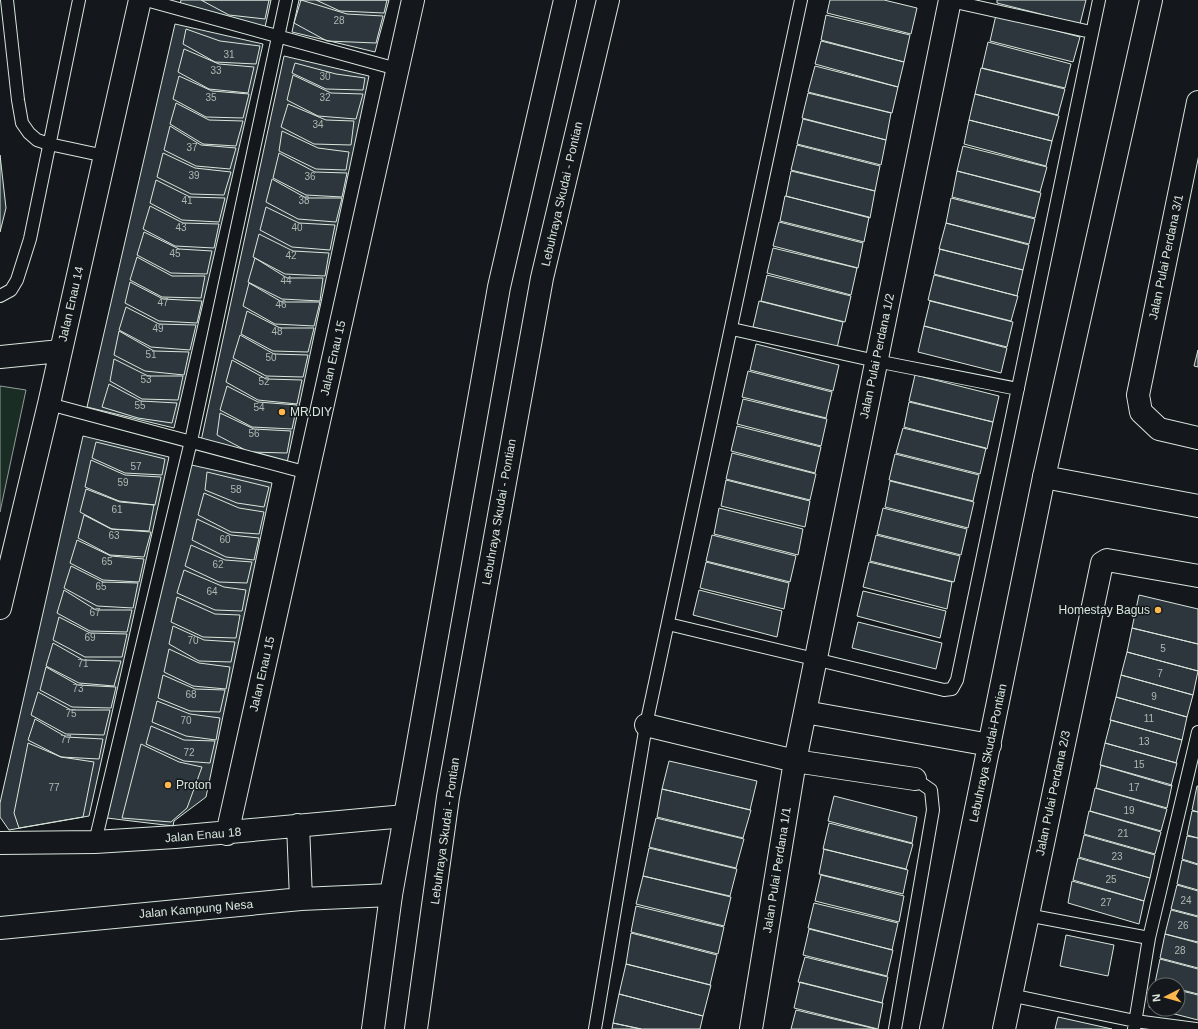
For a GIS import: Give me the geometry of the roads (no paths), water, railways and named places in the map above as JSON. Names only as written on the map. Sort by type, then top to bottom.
[{"type":"main road","name":"Jalan Enau 14","points":[[0,608],[49,404],[140,0]]},
{"type":"main road","name":"Jalan Enau 15","points":[[227,834],[413,0]]},
{"type":"main road","points":[[373,1029],[391,895],[500,287],[565,0]]},
{"type":"main road","name":"Lebuhraya Skudai - Pontian","points":[[416,1029],[448,797],[540,286],[608,0]]},
{"type":"main road","name":"Jalan Pulai Perdana 1/2","points":[[805,712],[948,0]]},
{"type":"main road","name":"Lebuhraya Skudai-Pontian","points":[[931,1029],[1044,477],[1151,0]]},
{"type":"main road","name":"Jalan Pulai Perdana 3/1","points":[[1198,102],[1138,395],[1141,412],[1159,429],[1198,438]]},
{"type":"main road","points":[[0,357],[60,351]]},
{"type":"main road","points":[[1044,477],[1198,506]]},
{"type":"main road","name":"Jalan Pulai Perdana 2/3","points":[[1004,1029],[1102,563],[1107,560],[1198,576]]},
{"type":"main road","points":[[805,712],[990,745]]},
{"type":"main road","name":"Jalan Pulai Perdana 1/1","points":[[752,1029],[794,761],[805,712]]},
{"type":"main road","points":[[646,726],[794,761],[915,779]]},
{"type":"main road","name":"Jalan Enau 18","points":[[0,843],[95,842],[227,834],[298,825],[316,825],[405,816]]},
{"type":"main road","points":[[298,825],[301,899]]},
{"type":"main road","name":"Jalan Kampung Nesa","points":[[0,928],[301,899],[391,895]]},
{"type":"lane","points":[[7,0],[22,123],[37,140],[105,156]]},
{"type":"lane","points":[[0,296],[11,290],[17,280],[30,239],[79,0]]},
{"type":"lane","points":[[146,0],[397,70]]},
{"type":"lane","points":[[95,842],[191,441],[277,36],[286,0]]},
{"type":"lane","points":[[595,1029],[646,726],[732,329],[801,0]]},
{"type":"lane","points":[[948,0],[1091,32]]},
{"type":"lane","points":[[668,624],[944,690],[952,689],[957,680],[1091,32],[1099,0]]},
{"type":"lane","points":[[732,329],[876,361],[1018,389]]},
{"type":"lane","points":[[49,404],[308,473]]},
{"type":"lane","points":[[1134,1025],[1149,938],[1198,732]]},
{"type":"lane","points":[[895,1029],[933,810],[931,790],[915,779]]},
{"type":"lane","points":[[1028,915],[1149,938]]},
{"type":"lane","points":[[1010,995],[1134,1025],[1196,1029]]},
{"type":"place","name":"MR.DIY","points":[[282,412]]},
{"type":"place","name":"Homestay Bagus","points":[[1158,610]]},
{"type":"place","name":"Proton","points":[[168,785]]}]
